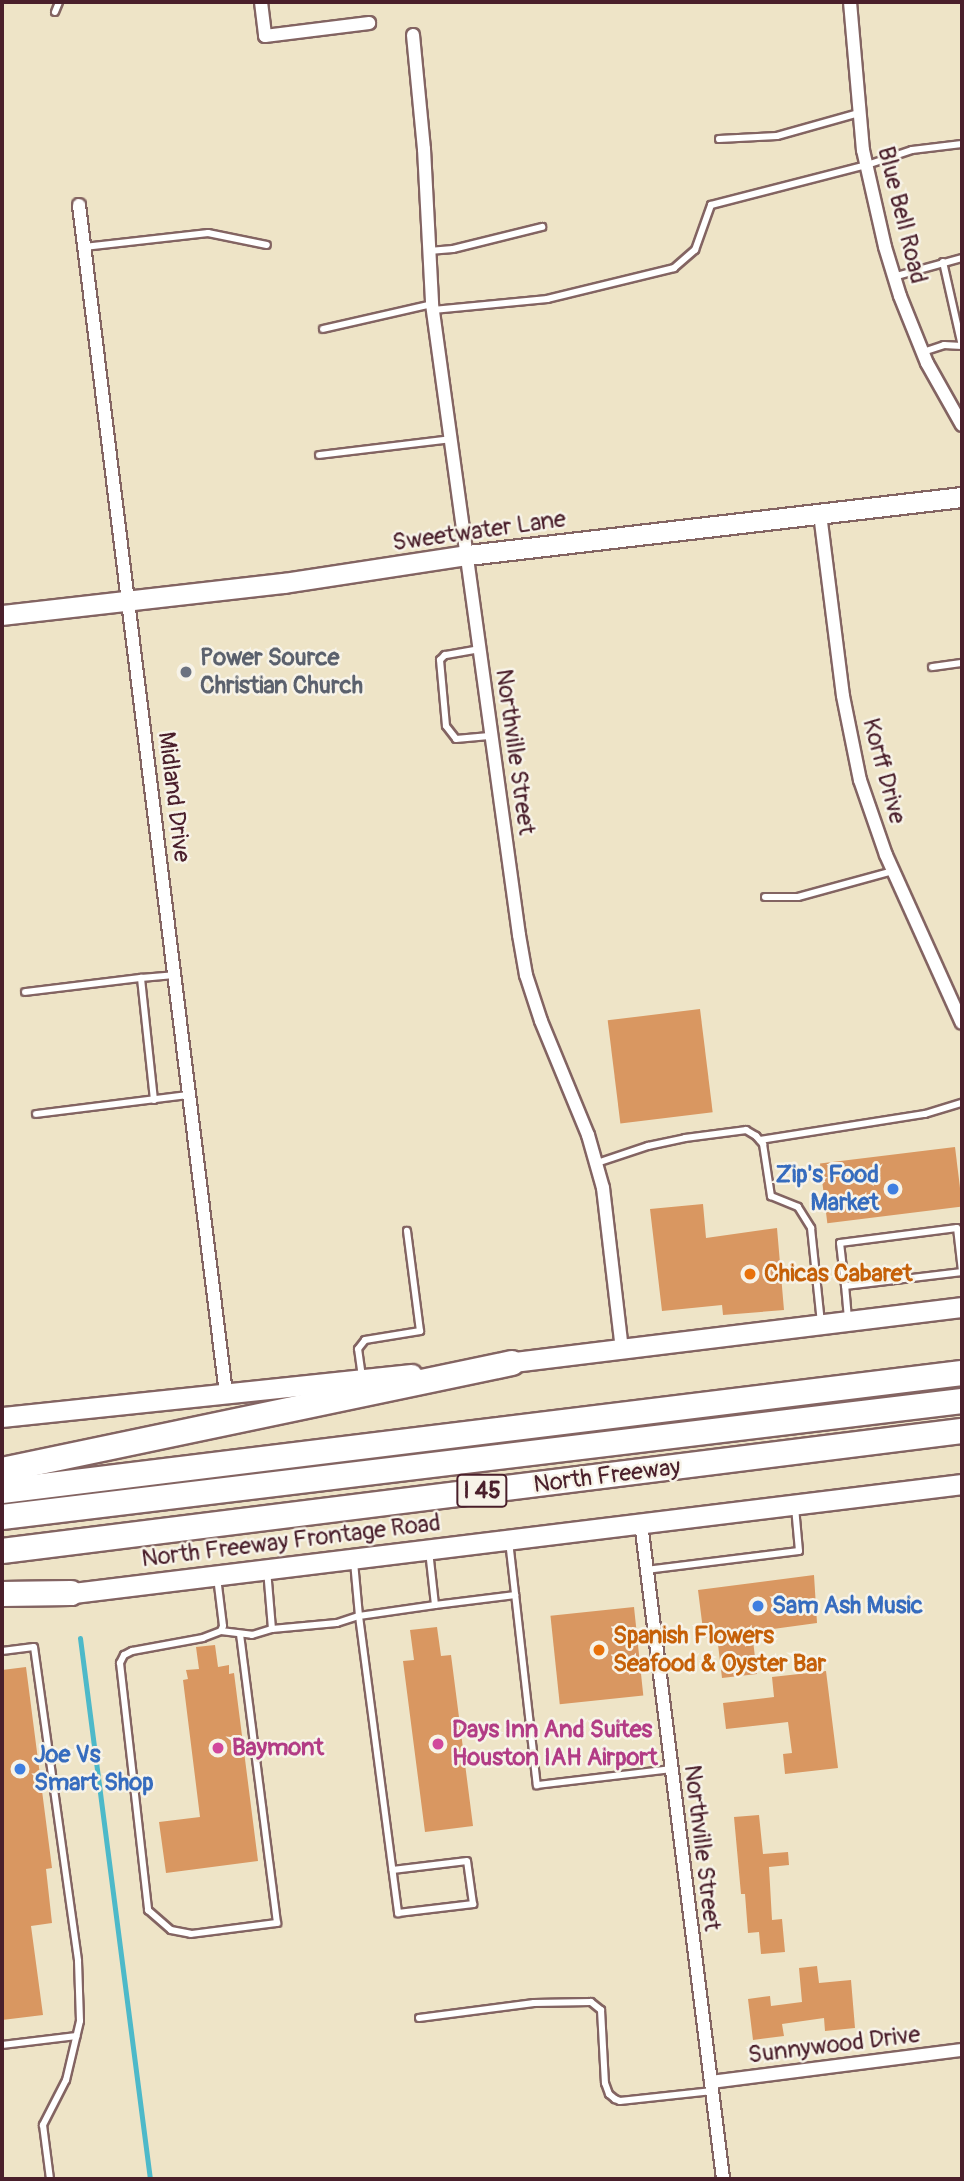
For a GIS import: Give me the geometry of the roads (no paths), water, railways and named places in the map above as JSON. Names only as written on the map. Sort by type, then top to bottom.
[{"type":"highway","points":[[2,1470],[512,1363]]},
{"type":"highway","name":"I 45","points":[[2,1491],[962,1373]]},
{"type":"highway","name":"North Freeway","points":[[2,1517],[962,1401]]},
{"type":"highway","name":"North Freeway","points":[[2,1551],[962,1431]]},
{"type":"highway","points":[[2,1594],[71,1592]]},
{"type":"main road","name":"Sweetwater Lane","points":[[2,615],[284,583],[468,555],[962,498]]},
{"type":"main road","points":[[2,1417],[91,1405],[226,1394],[512,1363],[962,1307]]},
{"type":"main road","name":"North Freeway Frontage Road","points":[[2,1605],[71,1592],[962,1484]]},
{"type":"street","points":[[261,2],[265,36],[369,23]]},
{"type":"street","name":"Blue Bell Road","points":[[850,2],[859,113],[867,165],[893,276],[922,352],[962,425]]},
{"type":"street","name":"Northville Street","points":[[413,34],[424,149],[432,307],[526,975],[541,1021],[588,1135],[596,1163],[608,1223],[622,1349]]},
{"type":"street","name":"Midland Drive","points":[[79,205],[226,1394]]},
{"type":"street","name":"Korff Drive","points":[[820,514],[843,696],[860,780],[893,872],[962,1023]]},
{"type":"street","name":"Northville Street","points":[[641,1523],[723,2179]]},
{"type":"street","name":"Sunnywood Drive","points":[[711,2086],[962,2050]]},
{"type":"lane","points":[[55,12],[59,2]]},
{"type":"lane","points":[[719,139],[777,136],[859,113]]},
{"type":"lane","points":[[323,329],[432,307],[547,299],[674,268],[695,250],[711,205],[867,165],[912,150],[962,144]]},
{"type":"lane","points":[[429,251],[453,249],[542,227]]},
{"type":"lane","points":[[84,247],[208,233],[267,245]]},
{"type":"lane","points":[[893,276],[962,258]]},
{"type":"lane","points":[[922,352],[944,345],[962,346],[943,262]]},
{"type":"lane","points":[[319,455],[451,439]]},
{"type":"lane","points":[[480,649],[444,655],[440,660],[446,726],[456,739],[492,736]]},
{"type":"lane","points":[[932,667],[962,663]]},
{"type":"lane","points":[[765,897],[798,897],[893,872]]},
{"type":"lane","points":[[24,992],[176,975]]},
{"type":"lane","points":[[141,978],[154,1100]]},
{"type":"lane","points":[[36,1114],[191,1095]]},
{"type":"lane","points":[[760,1140],[925,1114],[962,1103]]},
{"type":"lane","points":[[596,1163],[648,1146],[732,1131],[746,1130],[760,1140],[771,1196],[798,1207],[811,1228],[821,1324]]},
{"type":"lane","points":[[845,1286],[962,1271],[960,1228],[840,1243],[849,1321]]},
{"type":"lane","points":[[362,1379],[358,1349],[365,1340],[420,1331],[407,1231]]},
{"type":"lane","points":[[646,1570],[799,1551],[795,1504]]},
{"type":"lane","points":[[508,1539],[537,1785],[671,1769]]},
{"type":"lane","points":[[428,1549],[435,1605]]},
{"type":"lane","points":[[353,1558],[398,1913],[473,1904],[467,1861],[393,1870]]},
{"type":"lane","points":[[267,1568],[272,1629]]},
{"type":"lane","points":[[217,1575],[223,1626],[221,1631]]},
{"type":"lane","points":[[240,1634],[277,1923],[191,1934],[171,1930],[148,1910],[120,1663],[124,1655],[132,1651],[203,1638],[221,1631],[252,1635],[272,1629],[337,1623],[359,1616],[515,1595]]},
{"type":"lane","points":[[2,1651],[34,1647],[78,1961],[80,2021],[66,2080],[43,2125],[50,2179]]},
{"type":"lane","points":[[419,2018],[534,2003],[591,2002],[601,2010],[605,2083],[609,2094],[615,2099],[620,2101],[711,2086]]},
{"type":"lane","points":[[2,2045],[76,2035]]},
{"type":"waterway","points":[[80,1638],[150,2179]]},
{"type":"place","name":"Power Source Christian Church","points":[[186,672]]},
{"type":"place","name":"Zip's Food Market","points":[[893,1189]]},
{"type":"place","name":"Chicas Cabaret","points":[[750,1274]]},
{"type":"place","name":"Sam Ash Music","points":[[758,1606]]},
{"type":"place","name":"Spanish Flowers Seafood & Oyster Bar","points":[[599,1650]]},
{"type":"place","name":"Days Inn And Suites Houston IAH Airport","points":[[438,1744]]},
{"type":"place","name":"Baymont","points":[[218,1748]]},
{"type":"place","name":"Joe Vs Smart Shop","points":[[20,1769]]}]
